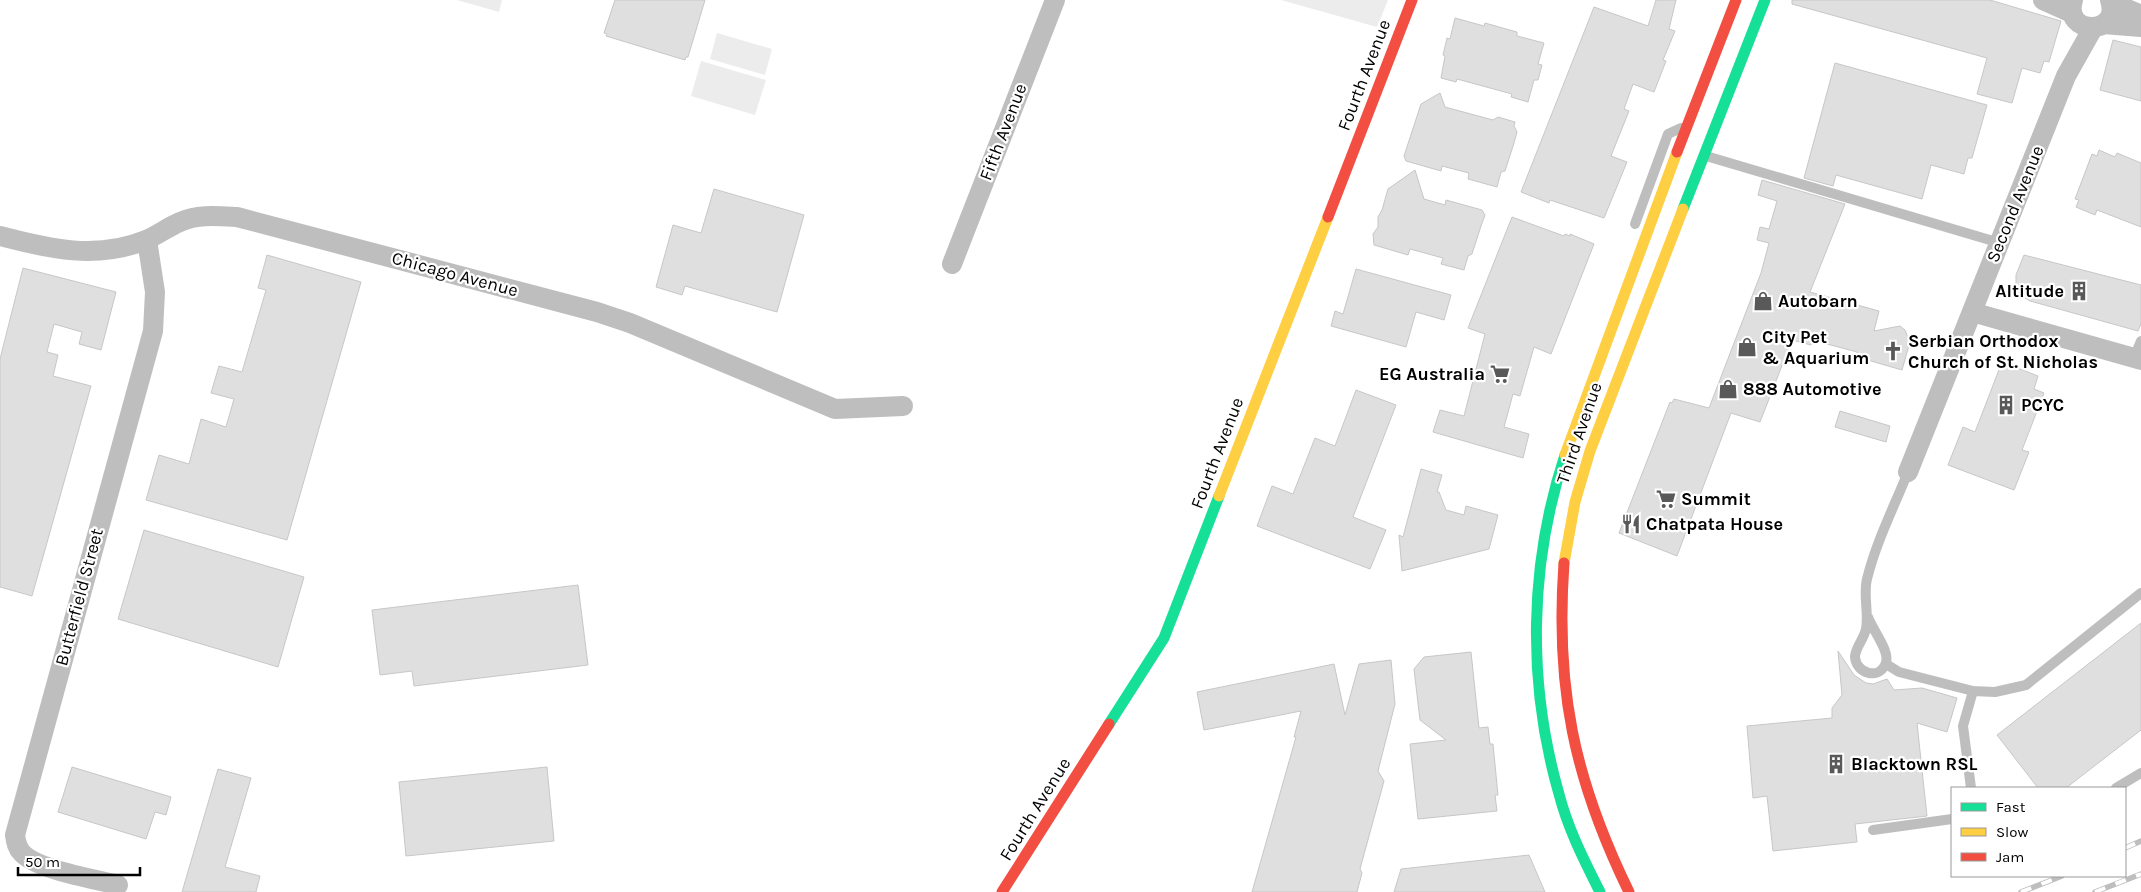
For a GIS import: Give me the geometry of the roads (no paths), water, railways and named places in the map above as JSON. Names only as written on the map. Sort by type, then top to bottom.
[{"type":"main road","name":"Fourth Avenue","points":[[1002,892],[1164,638],[1412,0]]},
{"type":"main road","name":"Third Avenue","points":[[1600,892],[1586,867],[1567,819],[1554,778],[1543,725],[1536,635],[1538,576],[1548,518],[1569,442],[1598,370],[1641,246],[1736,0]]},
{"type":"main road","name":"Third Avenue","points":[[1629,892],[1606,849],[1591,810],[1570,732],[1561,659],[1562,577],[1572,513],[1589,453],[1764,0]]},
{"type":"street","name":"Fifth Avenue","points":[[952,264],[1054,0]]},
{"type":"street","points":[[2043,0],[2073,11],[2083,26],[2141,27]]},
{"type":"street","points":[[2111,1],[2141,15]]},
{"type":"street","name":"Second Avenue","points":[[1908,472],[2066,76],[2098,26],[2111,14],[2111,1]]},
{"type":"street","name":"Second Avenue","points":[[2066,76],[2073,11]]},
{"type":"street","name":"Chicago Avenue","points":[[0,236],[55,250],[78,252],[112,250],[147,240],[181,221],[199,217],[237,217],[622,320],[835,409],[903,406]]},
{"type":"street","name":"Butterfield Street","points":[[118,885],[70,874],[35,861],[23,854],[19,849],[15,836],[153,331],[155,292],[147,240]]},
{"type":"street","points":[[1972,312],[2139,353]]},
{"type":"lane","points":[[1631,237],[1668,134],[1686,127]]},
{"type":"lane","points":[[1704,155],[2000,243]]},
{"type":"lane","points":[[1598,370],[1609,303]]},
{"type":"lane","points":[[1868,617],[1873,630],[1887,653],[1886,664],[1883,669],[1874,673],[1864,671],[1856,664],[1855,653],[1864,638],[1868,617],[1866,588],[1868,576],[1908,472]]},
{"type":"lane","points":[[1886,664],[1899,672],[1973,691],[1995,692],[2026,685],[2141,593]]},
{"type":"lane","points":[[1971,787],[1963,726],[1973,691]]},
{"type":"lane","points":[[2118,787],[2141,773]]},
{"type":"lane","points":[[1873,830],[1951,819]]},
{"type":"railway","points":[[2126,848],[2141,841]]},
{"type":"railway","points":[[2095,892],[2141,874]]},
{"type":"railway","points":[[2021,892],[2059,877]]},
{"type":"place","name":"Altitude","points":[[2079,291]]},
{"type":"place","name":"Autobarn","points":[[1763,301]]},
{"type":"place","name":"City Pet & Aquarium","points":[[1747,347]]},
{"type":"place","name":"Serbian Orthodox Church of St. Nicholas","points":[[1893,351]]},
{"type":"place","name":"EG Australia","points":[[1500,374]]},
{"type":"place","name":"888 Automotive","points":[[1728,389]]},
{"type":"place","name":"PCYC","points":[[2006,405]]},
{"type":"place","name":"Summit","points":[[1666,499]]},
{"type":"place","name":"Chatpata House","points":[[1631,524]]},
{"type":"place","name":"Blacktown RSL","points":[[1836,764]]}]
